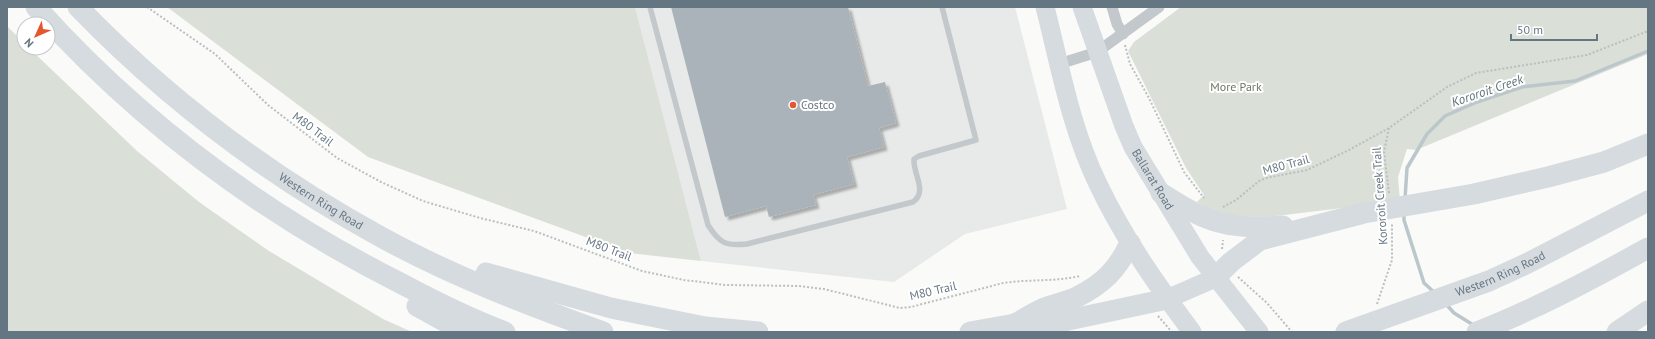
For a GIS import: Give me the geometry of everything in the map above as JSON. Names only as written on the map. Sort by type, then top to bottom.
[{"type":"highway","points":[[36,7],[77,50],[130,100],[224,177],[313,246],[464,332]]},
{"type":"highway","name":"Western Ring Road","points":[[78,7],[132,60],[215,130],[258,161],[334,210],[383,238],[465,278],[548,312],[603,332]]},
{"type":"highway","points":[[1045,7],[1075,125],[1098,184],[1130,243],[1167,299],[1192,332]]},
{"type":"highway","name":"Ballarat Road","points":[[1082,7],[1124,126],[1134,147],[1200,257],[1259,332]]},
{"type":"highway","points":[[970,332],[1015,324],[1045,325],[1167,299],[1215,278],[1225,257],[1260,240],[1364,213],[1474,194],[1548,177],[1604,162],[1648,144]]},
{"type":"highway","points":[[224,177],[295,225],[357,262],[423,295],[505,332]]},
{"type":"highway","points":[[1161,193],[1194,213],[1205,218],[1224,223],[1243,226],[1275,227],[1324,223]]},
{"type":"highway","name":"Western Ring Road","points":[[1346,332],[1489,281],[1528,263],[1648,200]]},
{"type":"highway","points":[[334,210],[409,246],[502,279],[611,308],[705,327],[758,332]]},
{"type":"highway","points":[[1015,324],[1042,309],[1077,297],[1097,285],[1118,266],[1130,243]]},
{"type":"highway","points":[[1477,332],[1507,320],[1563,293],[1648,248]]},
{"type":"highway","points":[[1617,332],[1648,311]]},
{"type":"street","points":[[1112,7],[1116,24],[1123,34]]},
{"type":"street","points":[[1059,64],[1097,52],[1159,7]]},
{"type":"lane","points":[[650,7],[708,225],[714,236],[723,243],[732,245],[747,244],[913,202],[918,198],[920,192],[914,159],[919,156],[976,140],[942,7]]},
{"type":"path","name":"M80 Trail","points":[[147,7],[215,54],[268,105],[314,141],[338,158],[381,182],[423,200],[480,218],[534,231],[642,271],[684,280],[726,285],[799,286],[824,289],[900,308],[911,307],[1003,283],[1016,281],[1061,280],[1081,276]]},
{"type":"path","points":[[1389,128],[1447,87],[1476,73],[1587,55],[1648,31]]},
{"type":"path","points":[[1123,34],[1130,64],[1150,98],[1184,172],[1205,201]]},
{"type":"path","name":"M80 Trail","points":[[1222,213],[1221,207],[1236,200],[1266,178],[1307,170],[1349,150],[1389,128]]},
{"type":"path","name":"Kororoit Creek Trail","points":[[1389,128],[1384,152],[1389,194]]},
{"type":"path","name":"Kororoit Creek Trail","points":[[1377,305],[1392,260],[1392,223]]},
{"type":"path","points":[[1223,238],[1222,250],[1225,257],[1237,271],[1235,273],[1247,286],[1267,303],[1292,332]]},
{"type":"shaded area","points":[[635,7],[1015,7],[1067,209],[965,234],[894,282],[701,261]]},
{"type":"green space","points":[[167,7],[635,7],[701,261],[629,253],[368,157]]},
{"type":"green space","name":"More Park","points":[[1181,7],[1648,7],[1648,54],[1416,150],[1407,149],[1398,177],[1400,201],[1267,217],[1219,215],[1197,202],[1204,195],[1186,168],[1128,51],[1134,42]]},
{"type":"green space","points":[[7,26],[16,35],[16,56],[37,56],[137,151],[199,202],[269,251],[383,319],[412,332],[7,332]]},
{"type":"building","name":"Costco","points":[[671,7],[848,7],[868,86],[885,82],[896,123],[879,128],[884,147],[847,157],[854,184],[813,195],[816,205],[769,217],[766,206],[725,217]]},
{"type":"waterway","name":"Kororoit Creek","points":[[1405,199],[1407,168],[1427,134],[1445,116],[1477,102],[1522,87],[1575,81],[1648,51]]},
{"type":"waterway","name":"Kororoit Creek","points":[[1404,213],[1404,220],[1424,283],[1435,293]]},
{"type":"waterway","name":"Kororoit Creek","points":[[1445,303],[1454,313],[1475,326]]},
{"type":"place","name":"Costco","points":[[793,105]]}]
